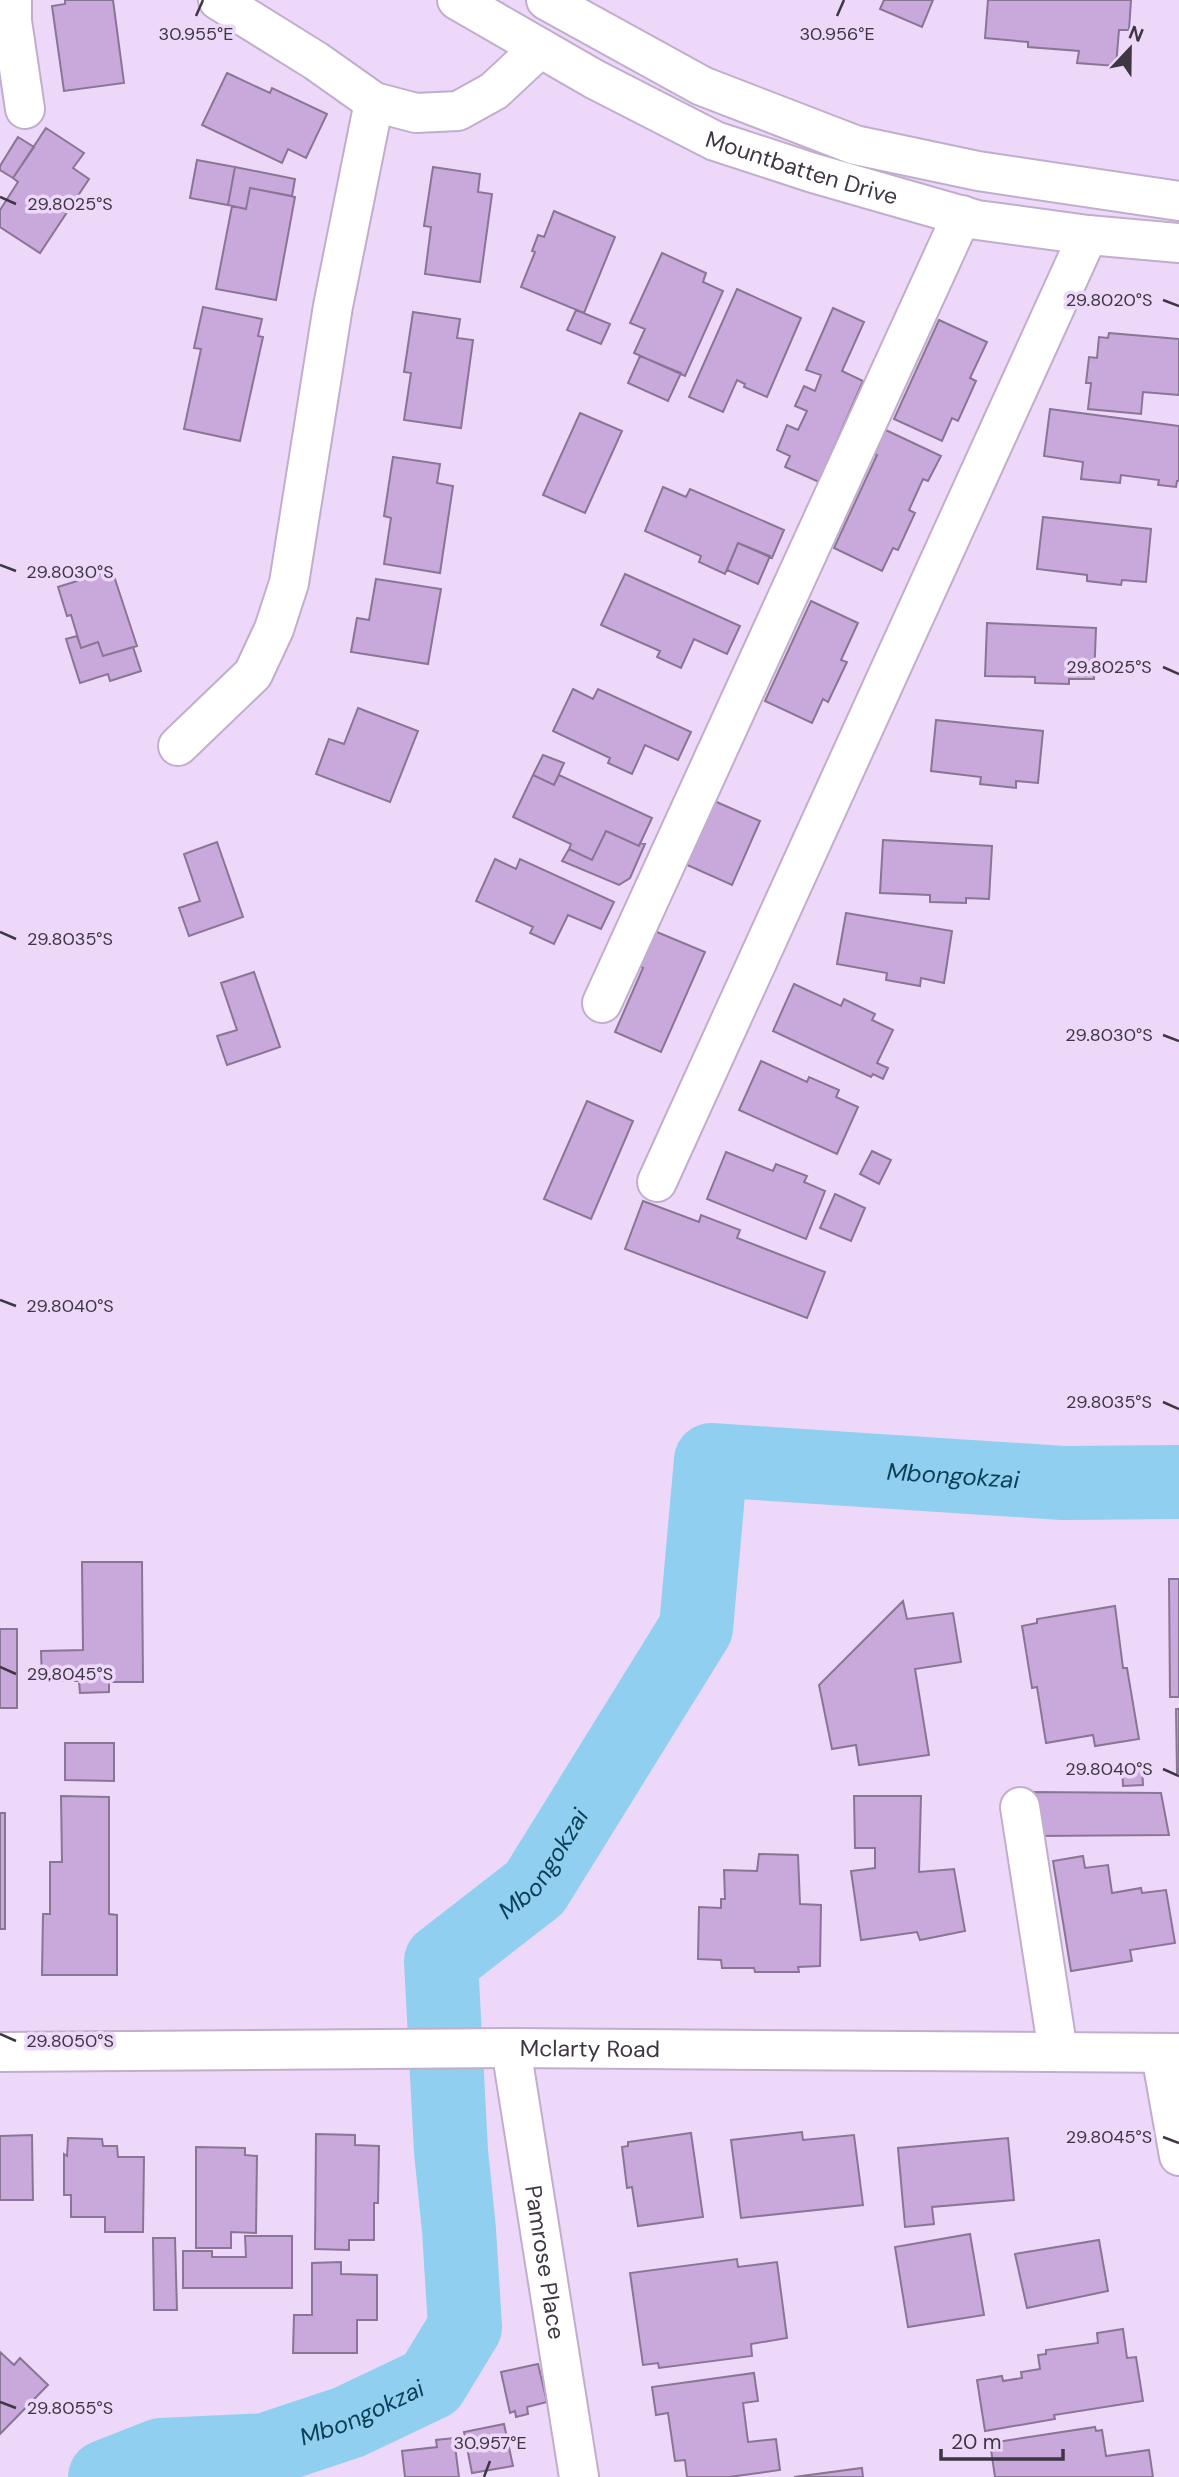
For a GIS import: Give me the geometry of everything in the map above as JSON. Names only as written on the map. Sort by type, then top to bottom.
[{"type":"street","points":[[12,0],[12,21],[25,109]]},
{"type":"street","points":[[218,0],[316,61],[374,102],[416,113],[458,111],[494,91],[540,48]]},
{"type":"street","name":"Mountbatten Drive","points":[[457,0],[540,48],[715,141],[813,173],[977,219],[1088,235],[1179,243]]},
{"type":"street","name":"Mountbatten Drive","points":[[546,0],[702,86],[855,145],[978,171],[1179,201]]},
{"type":"street","points":[[178,746],[253,674],[274,629],[289,583],[333,306],[374,102]]},
{"type":"street","points":[[602,1003],[962,215]]},
{"type":"street","points":[[657,1182],[1088,235]]},
{"type":"street","points":[[1020,1807],[1058,2052]]},
{"type":"street","name":"Mclarty Road","points":[[0,2052],[493,2048],[1170,2053]]},
{"type":"street","name":"Pamrose Place","points":[[493,2048],[579,2477]]},
{"type":"street","points":[[1170,2053],[1179,2156]]},
{"type":"building","points":[[65,0],[113,0],[124,83],[64,91],[52,6],[65,4]]},
{"type":"building","points":[[884,0],[933,0],[922,27],[880,9]]},
{"type":"building","points":[[988,0],[1131,0],[1129,30],[1119,30],[1116,66],[1077,63],[1079,51],[1028,47],[1028,42],[985,38]]},
{"type":"building","points":[[227,73],[270,93],[272,88],[327,114],[306,158],[288,149],[282,163],[202,125]]},
{"type":"building","points":[[46,128],[84,153],[73,168],[89,179],[40,253],[0,227],[0,210],[18,182],[13,178]]},
{"type":"building","points":[[18,137],[34,147],[13,178],[0,170],[0,166]]},
{"type":"building","points":[[197,160],[235,167],[228,205],[190,198]]},
{"type":"building","points":[[235,167],[295,179],[292,196],[250,188],[246,209],[228,205]]},
{"type":"building","points":[[433,167],[480,174],[478,192],[492,194],[480,282],[425,274],[431,227],[424,226]]},
{"type":"building","points":[[250,188],[295,197],[276,300],[216,289],[232,206],[246,209]]},
{"type":"building","points":[[554,211],[615,237],[584,313],[521,287],[535,252],[532,251],[538,235],[544,237]]},
{"type":"building","points":[[662,253],[706,273],[703,282],[723,291],[685,376],[634,353],[645,329],[630,323]]},
{"type":"building","points":[[737,289],[801,318],[767,397],[744,387],[745,384],[737,380],[723,412],[689,397]]},
{"type":"building","points":[[203,307],[262,319],[258,336],[263,337],[240,441],[184,429],[201,349],[194,348]]},
{"type":"building","points":[[833,308],[864,322],[842,371],[863,381],[819,482],[785,467],[790,456],[777,450],[787,425],[798,430],[807,411],[795,406],[804,386],[815,391],[821,375],[806,370]]},
{"type":"building","points":[[576,310],[610,324],[601,344],[567,330]]},
{"type":"building","points":[[413,312],[460,319],[457,338],[473,340],[461,428],[404,420],[411,373],[404,372]]},
{"type":"building","points":[[939,320],[987,342],[970,378],[976,381],[958,421],[952,418],[942,441],[894,419]]},
{"type":"building","points":[[1109,333],[1179,339],[1179,395],[1143,392],[1141,414],[1088,409],[1091,383],[1086,383],[1089,357],[1097,358],[1099,337],[1108,338]]},
{"type":"building","points":[[640,356],[681,373],[668,401],[628,383]]},
{"type":"building","points":[[1050,409],[1179,426],[1179,481],[1176,487],[1158,485],[1159,480],[1121,475],[1120,483],[1081,479],[1083,462],[1044,456]]},
{"type":"building","points":[[580,413],[622,431],[585,513],[543,495]]},
{"type":"building","points":[[875,425],[941,456],[928,481],[923,479],[909,510],[915,513],[898,550],[893,548],[882,571],[834,548],[877,455],[863,449]]},
{"type":"building","points":[[393,457],[440,464],[437,483],[453,486],[440,573],[384,564],[391,518],[384,516]]},
{"type":"building","points":[[663,487],[686,497],[690,489],[784,530],[772,558],[738,543],[725,574],[699,562],[701,556],[645,531]]},
{"type":"building","points":[[1043,517],[1151,529],[1146,582],[1122,580],[1121,585],[1087,581],[1087,575],[1037,569]]},
{"type":"building","points":[[738,543],[770,556],[758,584],[727,570]]},
{"type":"building","points":[[112,570],[137,646],[103,656],[98,642],[81,648],[71,615],[67,616],[58,587]]},
{"type":"building","points":[[625,574],[740,626],[727,654],[694,639],[681,668],[657,657],[660,651],[601,625]]},
{"type":"building","points":[[376,579],[441,589],[428,664],[351,652],[357,618],[369,620]]},
{"type":"building","points":[[811,601],[858,623],[841,660],[847,662],[828,702],[823,699],[812,723],[765,701]]},
{"type":"building","points":[[987,623],[1096,628],[1094,679],[1069,679],[1069,684],[1035,683],[1035,677],[985,676]]},
{"type":"building","points":[[77,636],[81,648],[98,642],[103,656],[133,647],[141,671],[110,681],[108,674],[80,683],[66,639]]},
{"type":"building","points":[[573,689],[593,699],[598,689],[691,732],[678,760],[645,745],[632,774],[608,763],[610,758],[553,731]]},
{"type":"building","points":[[358,708],[418,731],[390,802],[316,774],[329,739],[344,744]]},
{"type":"building","points":[[936,720],[1043,731],[1038,783],[1016,781],[1016,788],[980,784],[981,777],[931,771]]},
{"type":"building","points":[[543,755],[564,763],[554,785],[533,775]]},
{"type":"building","points":[[533,775],[554,785],[559,775],[652,818],[639,846],[606,831],[592,860],[569,849],[571,844],[513,817]]},
{"type":"building","points":[[712,800],[760,821],[732,885],[685,864]]},
{"type":"building","points":[[606,831],[639,846],[640,843],[645,844],[630,878],[619,885],[562,861],[569,849],[592,860]]},
{"type":"building","points":[[883,840],[992,846],[989,899],[966,898],[966,903],[930,902],[930,895],[880,893]]},
{"type":"building","points":[[217,842],[243,917],[189,936],[179,908],[200,901],[184,854]]},
{"type":"building","points":[[495,859],[516,869],[520,859],[614,902],[601,929],[568,915],[554,944],[530,933],[533,927],[476,901]]},
{"type":"building","points":[[846,913],[952,931],[944,983],[921,978],[920,986],[886,980],[887,973],[837,964]]},
{"type":"building","points":[[652,930],[705,952],[661,1052],[615,1032],[643,968],[636,965]]},
{"type":"building","points":[[254,972],[280,1047],[227,1065],[217,1036],[237,1030],[221,983]]},
{"type":"building","points":[[794,984],[841,1006],[844,999],[875,1014],[872,1020],[893,1030],[877,1063],[888,1068],[883,1079],[873,1074],[871,1077],[773,1031]]},
{"type":"building","points":[[761,1061],[807,1082],[809,1077],[839,1090],[836,1097],[858,1107],[837,1154],[739,1110]]},
{"type":"building","points":[[587,1101],[633,1121],[591,1219],[544,1199]]},
{"type":"building","points":[[872,1151],[891,1160],[879,1184],[860,1174]]},
{"type":"building","points":[[726,1152],[773,1171],[776,1164],[807,1176],[804,1182],[825,1191],[806,1239],[707,1199]]},
{"type":"building","points":[[835,1194],[865,1208],[851,1241],[820,1228]]},
{"type":"building","points":[[643,1201],[699,1222],[701,1215],[740,1230],[737,1238],[825,1272],[807,1318],[625,1249]]},
{"type":"building","points":[[82,1562],[142,1562],[143,1682],[109,1682],[109,1692],[80,1693],[79,1681],[42,1681],[41,1651],[83,1650]]},
{"type":"building","points":[[1169,1579],[1179,1579],[1179,1697],[1170,1697]]},
{"type":"building","points":[[903,1601],[907,1619],[953,1613],[961,1662],[915,1669],[929,1755],[859,1765],[856,1745],[832,1749],[819,1685]]},
{"type":"building","points":[[1115,1606],[1123,1668],[1127,1668],[1139,1739],[1095,1746],[1093,1735],[1046,1743],[1037,1687],[1032,1688],[1022,1626],[1037,1623],[1037,1619]]},
{"type":"building","points":[[0,1629],[17,1629],[17,1708],[0,1708]]},
{"type":"building","points":[[1176,1709],[1179,1709],[1179,1773],[1177,1773]]},
{"type":"building","points":[[65,1743],[114,1743],[114,1781],[65,1780]]},
{"type":"building","points":[[1142,1766],[1143,1785],[1123,1786],[1122,1767]]},
{"type":"building","points":[[1030,1792],[1161,1793],[1169,1835],[1036,1836]]},
{"type":"building","points":[[61,1796],[109,1797],[109,1914],[117,1915],[117,1975],[42,1975],[43,1914],[50,1914],[50,1862],[62,1862]]},
{"type":"building","points":[[854,1796],[921,1796],[919,1872],[954,1869],[965,1931],[920,1940],[917,1932],[861,1940],[851,1871],[875,1868],[875,1848],[855,1848]]},
{"type":"building","points":[[0,1813],[5,1813],[5,1929],[0,1929]]},
{"type":"building","points":[[759,1854],[798,1855],[800,1904],[821,1905],[820,1966],[798,1967],[799,1972],[755,1972],[754,1968],[722,1968],[721,1960],[698,1959],[699,1907],[721,1908],[721,1899],[725,1899],[724,1870],[757,1871]]},
{"type":"building","points":[[1083,1856],[1085,1868],[1108,1865],[1112,1893],[1141,1888],[1142,1893],[1166,1890],[1175,1943],[1130,1950],[1132,1961],[1071,1971],[1053,1861]]},
{"type":"building","points":[[802,2132],[803,2140],[854,2135],[863,2205],[741,2218],[731,2140]]},
{"type":"building","points":[[691,2133],[703,2217],[638,2226],[632,2187],[627,2188],[622,2147],[628,2146],[628,2142]]},
{"type":"building","points":[[316,2134],[355,2135],[355,2145],[379,2146],[374,2240],[349,2240],[349,2250],[315,2249]]},
{"type":"building","points":[[32,2135],[33,2200],[0,2200],[0,2136]]},
{"type":"building","points":[[68,2138],[102,2139],[103,2146],[117,2146],[118,2157],[144,2157],[143,2232],[105,2232],[105,2217],[71,2217],[71,2195],[64,2195],[64,2154],[67,2156]]},
{"type":"building","points":[[1008,2138],[1014,2200],[932,2207],[934,2224],[905,2227],[898,2148]]},
{"type":"building","points":[[196,2147],[245,2148],[245,2155],[257,2156],[256,2233],[231,2232],[231,2248],[196,2248]]},
{"type":"building","points":[[970,2234],[984,2315],[908,2327],[895,2247]]},
{"type":"building","points":[[245,2236],[292,2236],[292,2288],[183,2288],[183,2251],[212,2251],[212,2257],[246,2257]]},
{"type":"building","points":[[153,2238],[175,2238],[177,2310],[154,2310]]},
{"type":"building","points":[[1099,2240],[1108,2291],[1027,2308],[1015,2254]]},
{"type":"building","points":[[737,2259],[738,2267],[777,2262],[787,2338],[751,2344],[752,2356],[659,2368],[658,2363],[643,2365],[630,2273]]},
{"type":"building","points":[[341,2262],[341,2274],[377,2275],[377,2320],[357,2320],[357,2353],[293,2353],[294,2315],[312,2315],[312,2263]]},
{"type":"building","points":[[1123,2329],[1127,2358],[1136,2357],[1143,2401],[1054,2415],[1055,2419],[985,2431],[977,2380],[1002,2376],[1003,2381],[1022,2378],[1021,2372],[1040,2369],[1038,2355],[1046,2354],[1046,2350],[1098,2343],[1097,2333]]},
{"type":"building","points":[[0,2352],[14,2365],[20,2358],[48,2385],[0,2434]]},
{"type":"building","points":[[538,2364],[547,2402],[527,2407],[528,2414],[516,2417],[515,2411],[510,2413],[501,2372]]},
{"type":"building","points":[[754,2373],[758,2401],[743,2403],[748,2442],[776,2439],[780,2470],[729,2477],[687,2477],[685,2460],[675,2461],[668,2413],[656,2415],[652,2387]]},
{"type":"building","points":[[504,2424],[513,2466],[472,2473],[464,2432]]},
{"type":"building","points":[[1095,2427],[1096,2431],[1102,2430],[1106,2456],[1149,2450],[1153,2477],[995,2477],[990,2443]]},
{"type":"building","points":[[454,2438],[459,2477],[405,2477],[402,2451],[437,2447],[436,2440]]},
{"type":"building","points":[[862,2468],[863,2477],[794,2477]]},
{"type":"waterway","name":"Mbongokzai","points":[[105,2477],[161,2455],[265,2450],[349,2422],[431,2383],[465,2327],[451,2151],[441,1961],[535,1888],[696,1628],[711,1460],[1063,1483],[1179,1482]]}]
